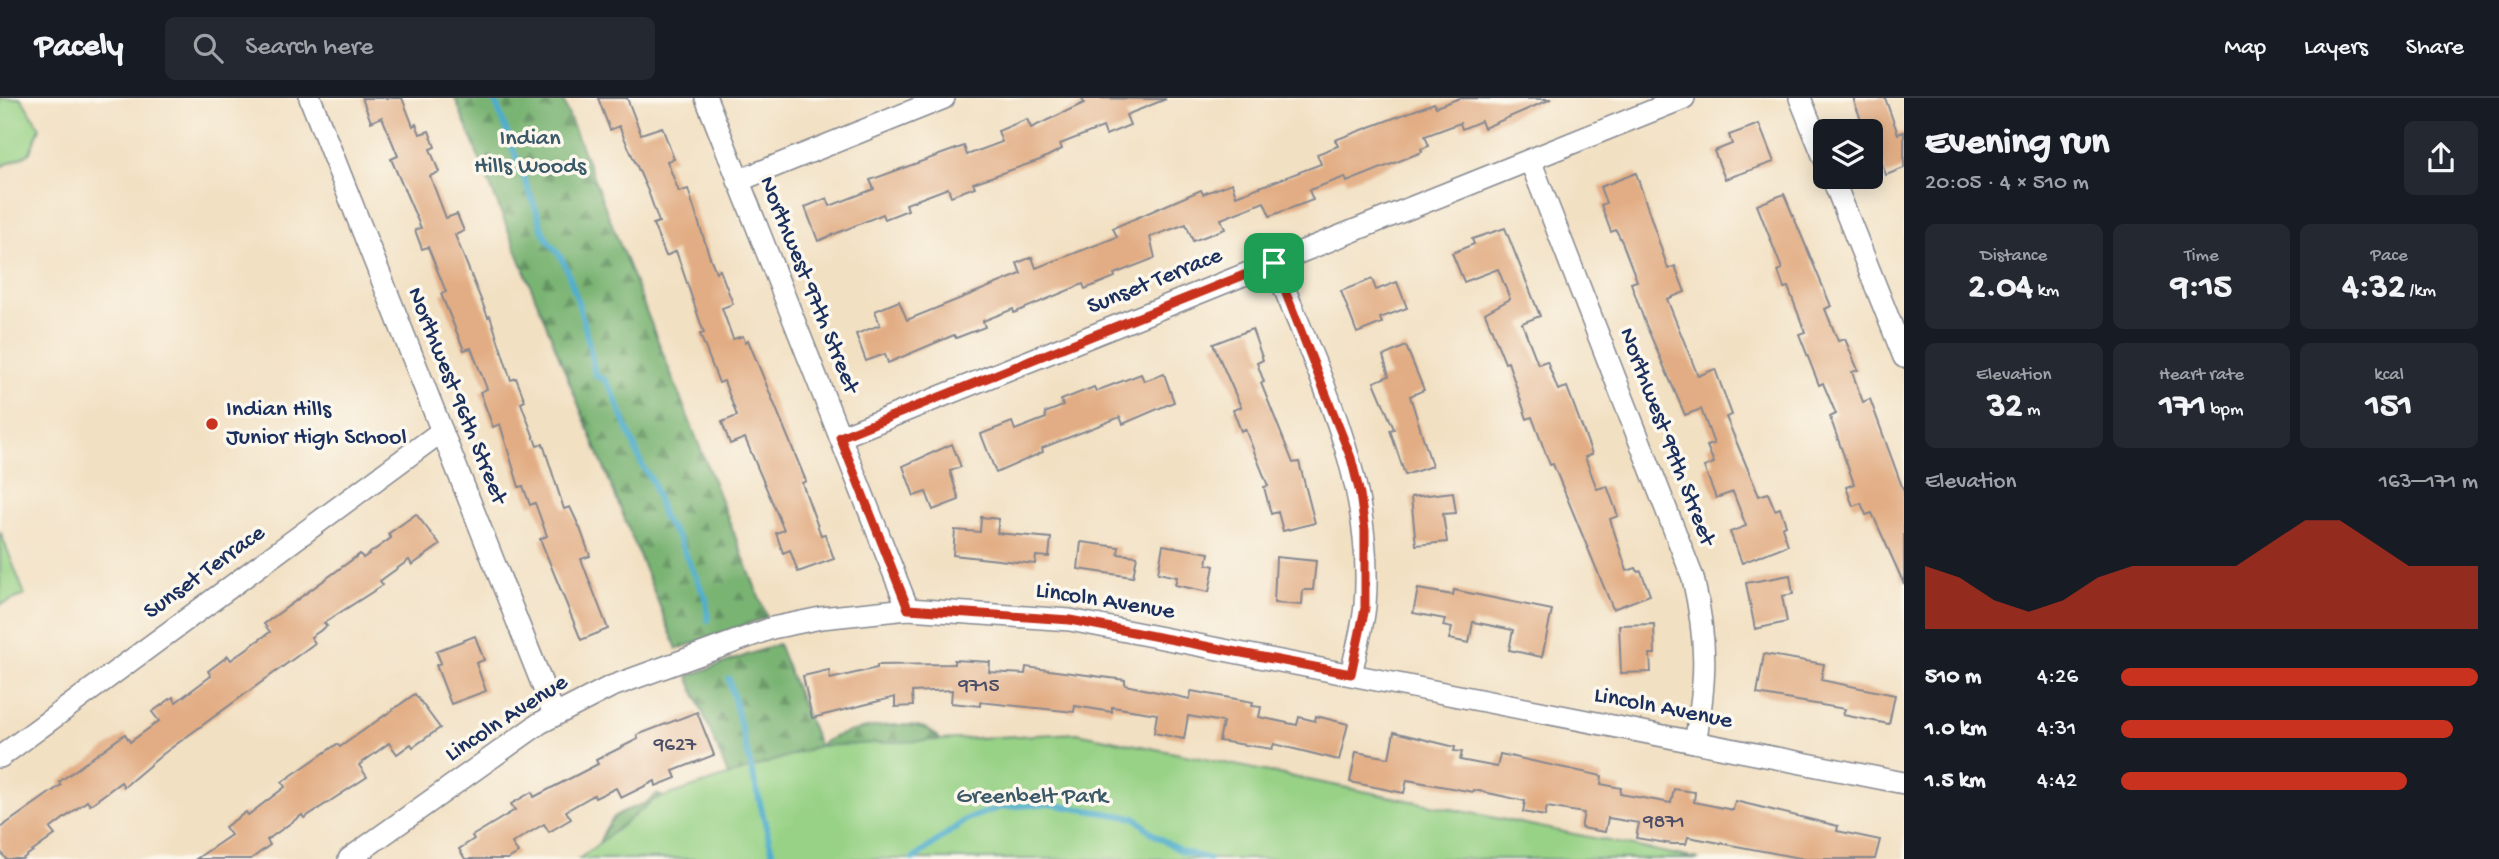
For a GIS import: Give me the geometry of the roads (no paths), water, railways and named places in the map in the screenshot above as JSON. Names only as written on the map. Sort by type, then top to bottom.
[{"type":"street","name":"Northwest 96th Street","points":[[310,98],[555,714]]},
{"type":"street","name":"Northwest 97th Street","points":[[706,98],[908,609]]},
{"type":"street","points":[[738,181],[944,98]]},
{"type":"street","name":"Sunset Terrace","points":[[840,437],[1684,98]]},
{"type":"street","points":[[1800,98],[1813,130]]},
{"type":"street","name":"Northwest 99th Street","points":[[1530,160],[1693,578],[1704,627],[1706,652],[1695,742]]},
{"type":"street","points":[[1837,189],[1904,357]]},
{"type":"street","points":[[1274,263],[1351,458],[1360,494],[1365,530],[1365,608],[1351,674]]},
{"type":"street","name":"Sunset Terrace","points":[[0,757],[442,431]]},
{"type":"street","name":"Lincoln Avenue","points":[[349,859],[555,714],[610,687],[772,628],[821,618],[908,609],[1070,620],[1904,783]]},
{"type":"waterway","points":[[494,98],[541,226],[563,262],[572,283],[584,322],[595,375],[605,380],[613,393],[642,465],[653,483],[663,518],[678,538],[706,599],[708,620]]},
{"type":"waterway","points":[[729,679],[774,859]]},
{"type":"waterway","points":[[913,859],[967,819],[1002,807],[1049,804],[1136,818],[1153,834],[1181,851],[1209,859]]},
{"type":"place","name":"Indian Hills Junior High School","points":[[212,424]]},
{"type":"park label","name":"Indian Hills Woods","points":[[530,153]]},
{"type":"park label","name":"Greenbelt Park","points":[[1032,797]]}]
